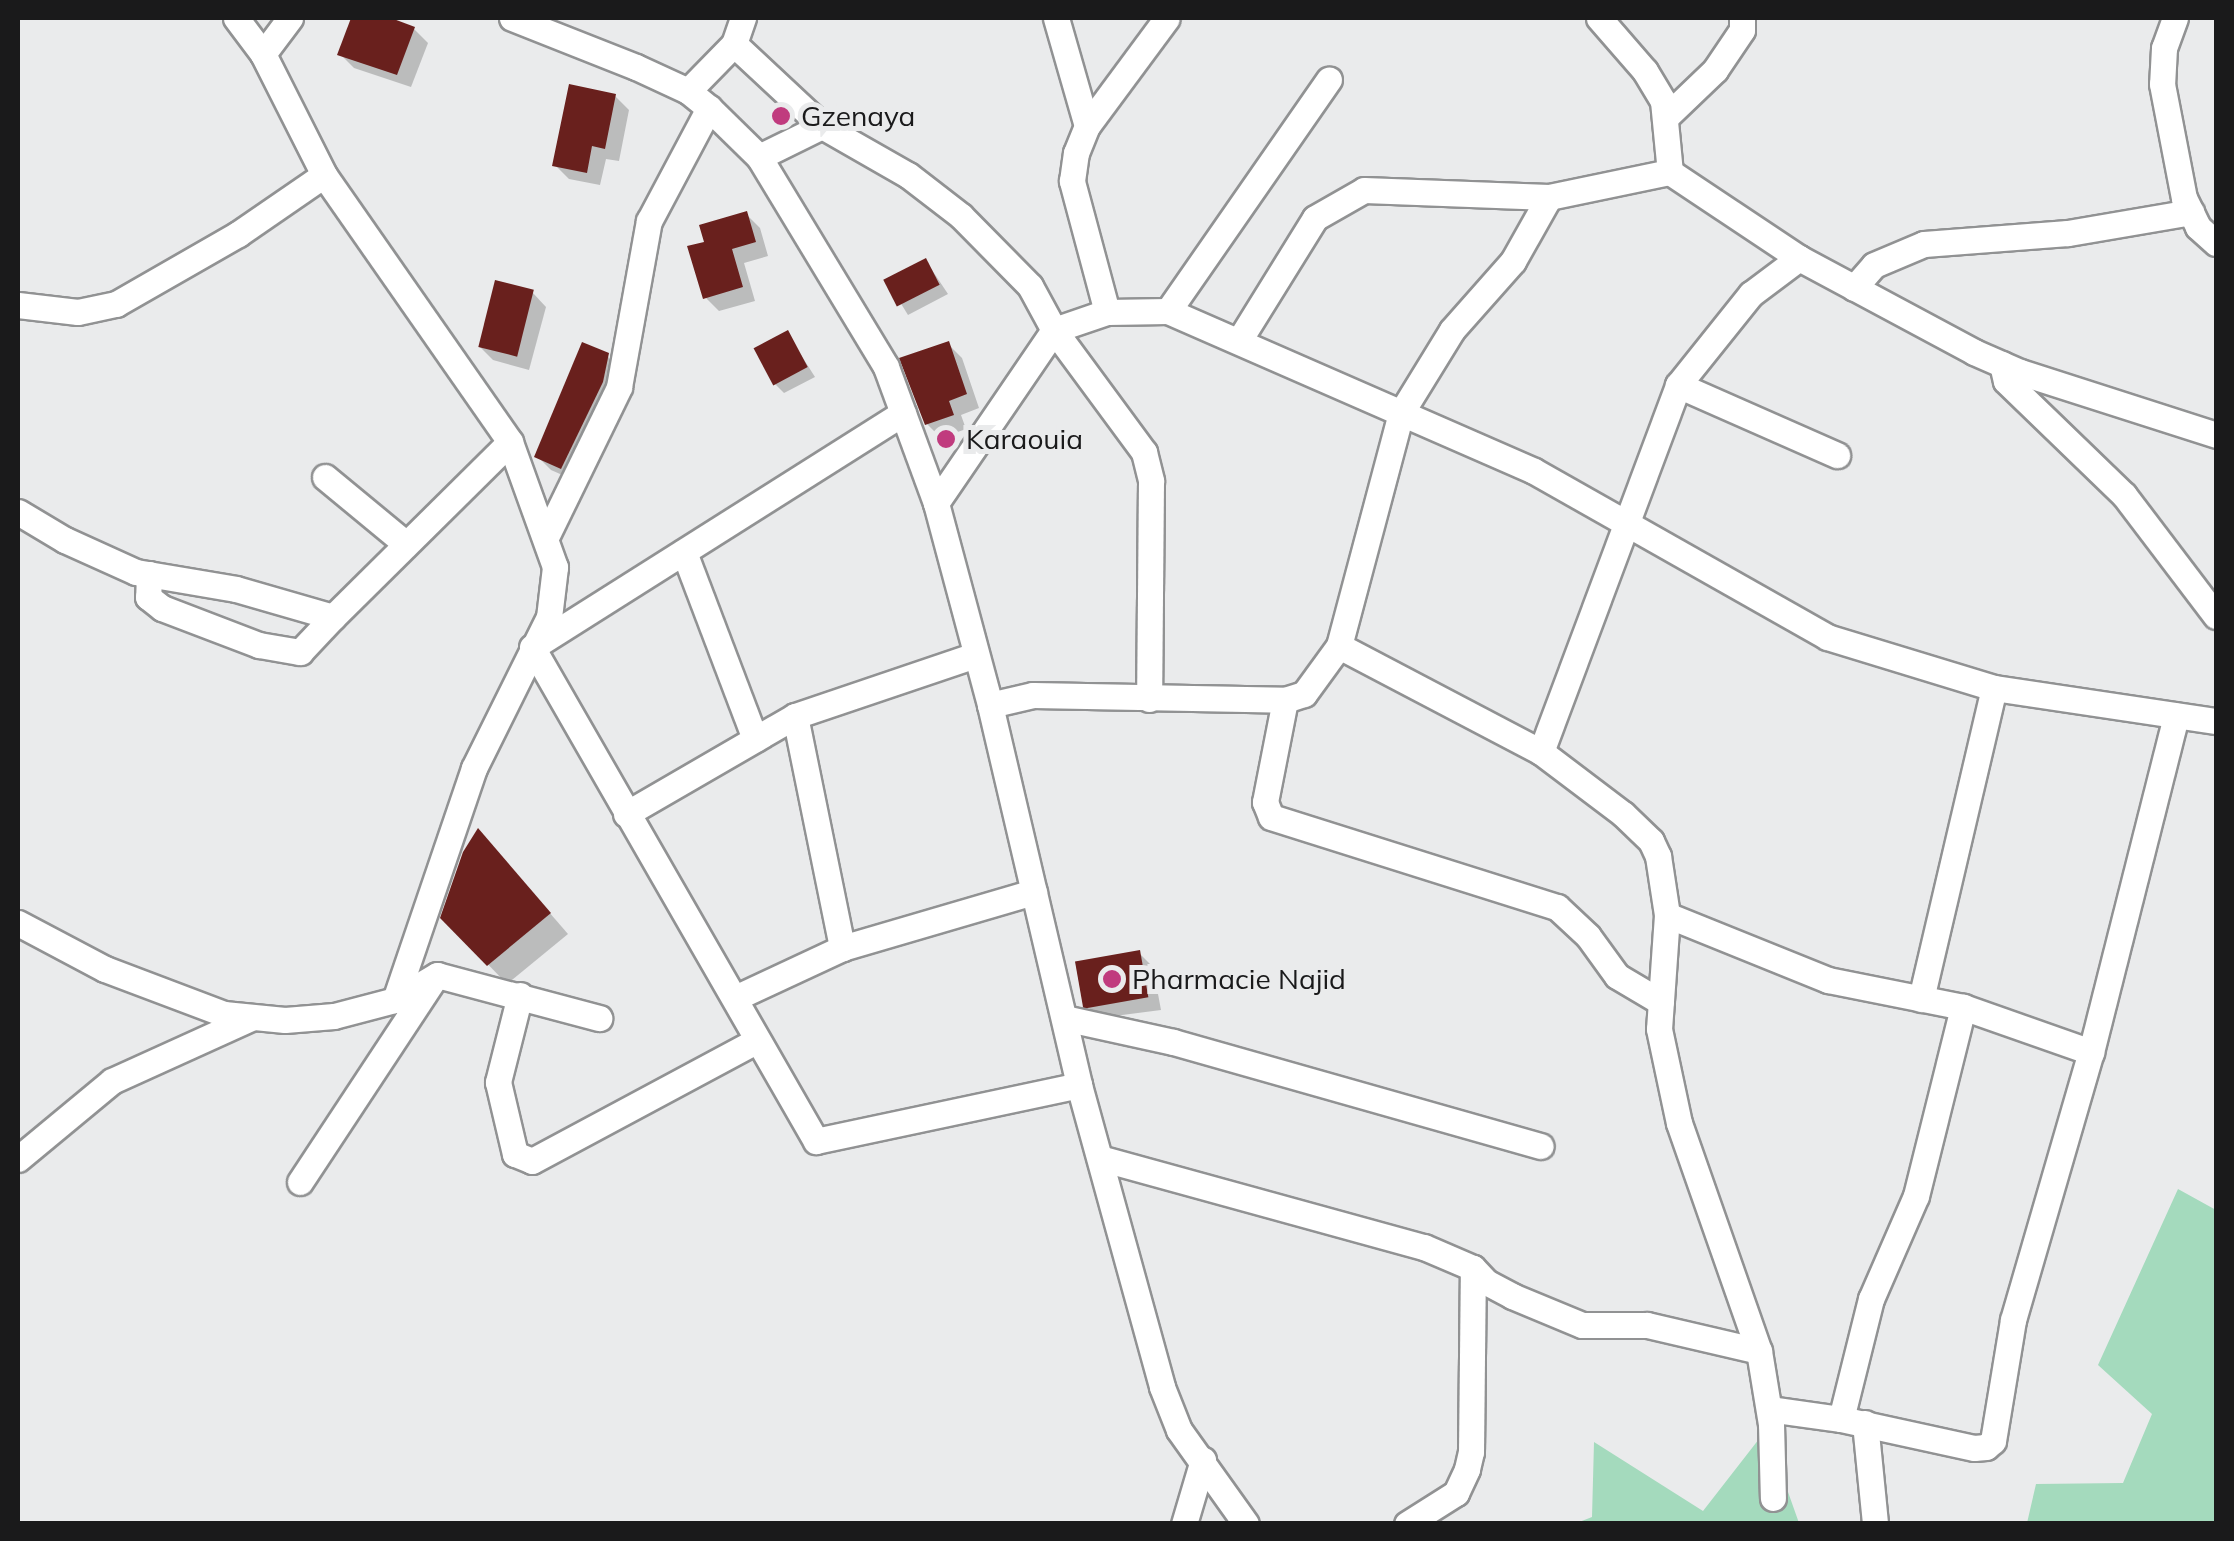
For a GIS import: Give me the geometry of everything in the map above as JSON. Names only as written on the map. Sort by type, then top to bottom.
[{"type":"street","points":[[236,18],[263,54],[324,175],[510,442],[554,567],[549,617],[474,768],[394,1000]]},
{"type":"street","points":[[263,54],[290,18]]},
{"type":"street","points":[[512,18],[688,90],[709,108],[759,157],[858,315],[903,413],[936,504],[990,704],[1078,1085],[1162,1387],[1179,1430],[1246,1524]]},
{"type":"street","points":[[688,90],[734,44],[742,18]]},
{"type":"street","points":[[1056,18],[1087,126]]},
{"type":"street","points":[[1107,312],[1072,181],[1087,126],[1169,18]]},
{"type":"street","points":[[1599,18],[1645,71],[1666,116],[1670,172]]},
{"type":"street","points":[[1666,116],[1715,70],[1742,30],[1742,18]]},
{"type":"street","points":[[2176,18],[2164,48],[2162,84],[2191,212],[2198,227],[2216,242]]},
{"type":"street","points":[[734,44],[822,126],[908,175],[961,216],[1030,286],[1054,330],[1144,452],[1152,481],[1149,699]]},
{"type":"street","points":[[1168,311],[1329,79]]},
{"type":"street","points":[[546,537],[618,388],[649,221],[709,108]]},
{"type":"street","points":[[759,157],[822,126]]},
{"type":"street","points":[[1240,339],[1315,218],[1364,190],[1548,198],[1670,172],[1799,258],[2002,364],[2216,436]]},
{"type":"street","points":[[18,305],[78,312],[116,304],[238,234],[324,175]]},
{"type":"street","points":[[990,704],[1033,695],[1285,700],[1304,694],[1339,646],[1402,413],[1452,330],[1513,261],[1548,198]]},
{"type":"street","points":[[1854,288],[1874,265],[1924,244],[2068,234],[2191,212]]},
{"type":"street","points":[[1541,752],[1678,385],[1751,294],[1799,258]]},
{"type":"street","points":[[936,504],[1054,330],[1107,312],[1168,311],[1240,339],[1534,471],[1827,637],[1994,688],[2216,720]]},
{"type":"street","points":[[2002,364],[2006,381],[2124,495],[2216,616]]},
{"type":"street","points":[[1678,385],[1836,455]]},
{"type":"street","points":[[532,648],[903,413]]},
{"type":"street","points":[[150,574],[148,597],[162,608],[259,645],[300,652],[510,442]]},
{"type":"street","points":[[325,478],[406,544]]},
{"type":"street","points":[[18,512],[111,563],[236,589],[332,618]]},
{"type":"street","points":[[684,552],[755,739]]},
{"type":"street","points":[[1339,646],[1541,752],[1624,814],[1650,840],[1658,856],[1667,915],[1660,1029],[1679,1123],[1759,1351],[1769,1409],[1773,1498]]},
{"type":"street","points":[[532,648],[810,1133],[824,1142],[1078,1085]]},
{"type":"street","points":[[626,814],[795,716],[975,655]]},
{"type":"street","points":[[1921,999],[1994,688]]},
{"type":"street","points":[[1285,700],[1265,802],[1271,816],[1395,860],[1452,872],[1557,907],[1588,936],[1616,976],[1661,1002]]},
{"type":"street","points":[[795,716],[842,948]]},
{"type":"street","points":[[1769,1409],[1853,1421],[1974,1448],[1986,1447],[1993,1440],[2012,1320],[2091,1052],[2176,716]]},
{"type":"street","points":[[735,998],[842,948],[1034,892]]},
{"type":"street","points":[[1667,915],[1828,980],[1963,1007],[2091,1052]]},
{"type":"street","points":[[18,923],[162,993],[198,1007],[252,1018],[309,1020],[394,1000],[437,975],[598,1018]]},
{"type":"street","points":[[300,1182],[437,975]]},
{"type":"street","points":[[520,995],[498,1082],[515,1154],[532,1161],[756,1040]]},
{"type":"street","points":[[1875,1524],[1853,1421],[1871,1300],[1916,1196],[1963,1007]]},
{"type":"street","points":[[18,1159],[112,1081],[252,1018]]},
{"type":"street","points":[[1064,1018],[1211,1052],[1540,1146]]},
{"type":"street","points":[[1100,1158],[1424,1247],[1473,1268],[1486,1282],[1512,1296],[1582,1325],[1648,1325],[1759,1351]]},
{"type":"street","points":[[1407,1524],[1456,1494],[1471,1452],[1473,1268]]},
{"type":"street","points":[[1184,1524],[1204,1460]]},
{"type":"green space","points":[[2178,1189],[2216,1210],[2216,1523],[2027,1523],[2036,1484],[2123,1483],[2152,1414],[2098,1365]]},
{"type":"green space","points":[[1766,1430],[1799,1523],[1574,1524],[1592,1517],[1594,1442],[1703,1511]]},
{"type":"building","points":[[351,18],[391,18],[415,27],[397,75],[337,55]]},
{"type":"building","points":[[569,84],[616,94],[605,149],[592,146],[587,173],[552,166]]},
{"type":"building","points":[[747,211],[756,242],[732,249],[743,287],[703,299],[687,246],[704,242],[699,225]]},
{"type":"building","points":[[926,258],[940,285],[897,307],[883,280]]},
{"type":"building","points":[[495,280],[534,290],[517,357],[478,347]]},
{"type":"building","points":[[788,330],[808,367],[773,385],[754,348]]},
{"type":"building","points":[[949,341],[967,394],[949,401],[954,415],[925,425],[899,358]]},
{"type":"building","points":[[582,342],[609,353],[603,382],[561,469],[534,457]]},
{"type":"building","points":[[478,828],[551,913],[487,966],[440,918],[463,852]]},
{"type":"building","name":"Pharmacie Najid","points":[[1140,950],[1148,997],[1083,1009],[1075,961]]},
{"type":"place","name":"Gzenaya","points":[[781,116]]},
{"type":"place","name":"Karaouia","points":[[946,439]]},
{"type":"place","name":"Pharmacie Najid","points":[[1112,979]]}]
